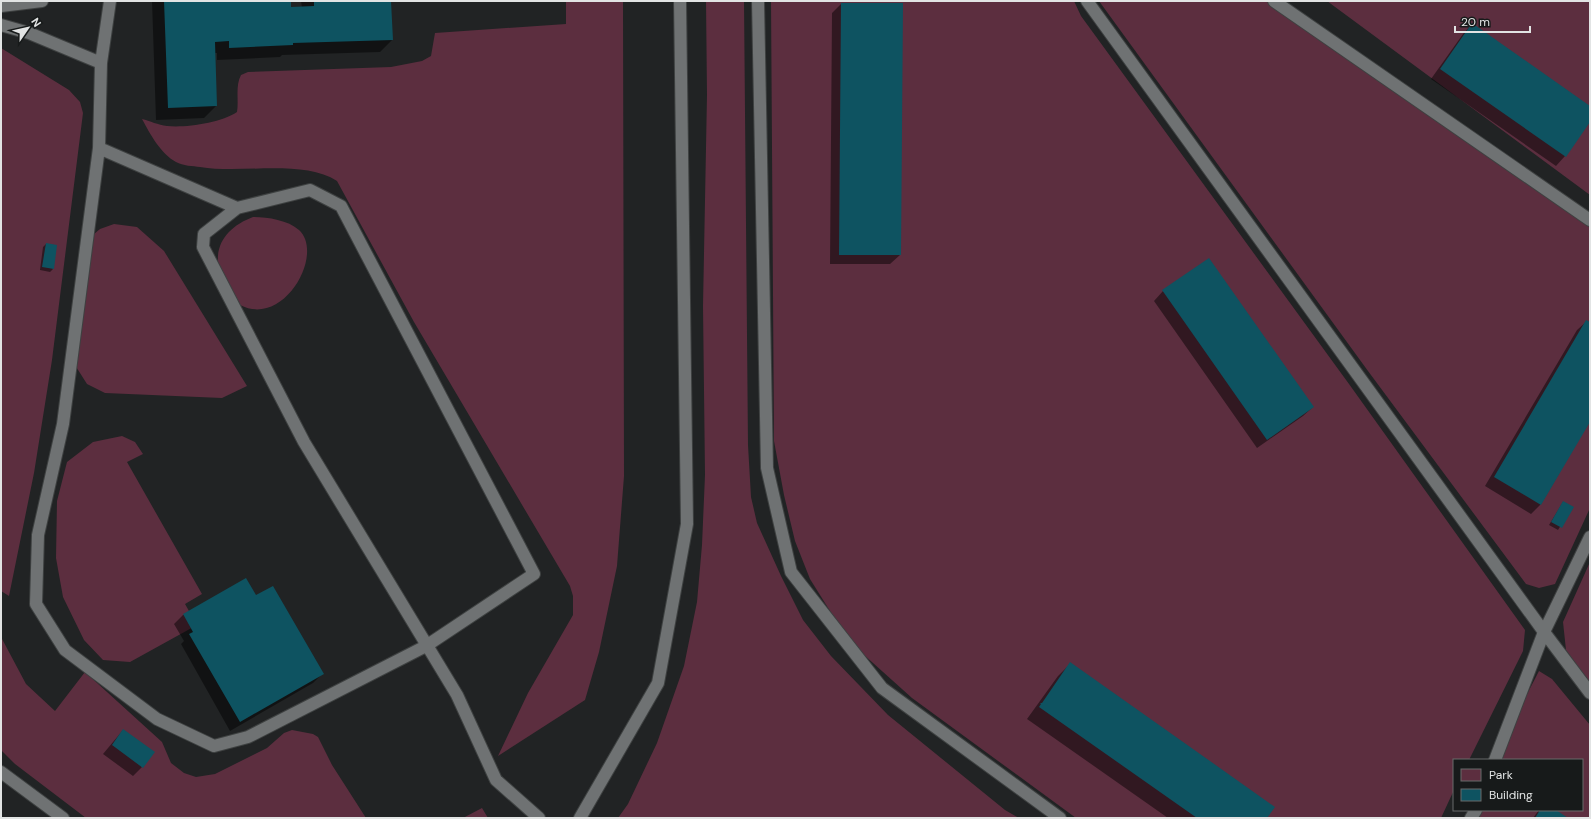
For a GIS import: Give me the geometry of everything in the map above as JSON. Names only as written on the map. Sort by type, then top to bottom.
[{"type":"lane","points":[[1,6],[42,1]]},
{"type":"lane","points":[[110,1],[101,63],[99,148],[63,424],[38,535],[36,604],[65,650],[157,719],[214,746],[248,737],[426,646],[534,574],[342,206],[310,190],[237,208],[204,234],[203,247],[304,442],[426,646],[457,694],[496,780],[539,818]]},
{"type":"lane","points":[[580,818],[658,683],[687,524],[680,1]]},
{"type":"lane","points":[[758,1],[767,468],[791,572],[882,688],[1060,818]]},
{"type":"lane","points":[[1087,1],[1544,632],[1590,693]]},
{"type":"lane","points":[[1274,1],[1590,220]]},
{"type":"lane","points":[[1,25],[29,33],[101,63]]},
{"type":"lane","points":[[99,148],[237,208]]},
{"type":"lane","points":[[1495,759],[1544,632],[1590,537]]},
{"type":"lane","points":[[1,772],[63,818]]},
{"type":"green space","points":[[566,1],[623,1],[624,476],[617,566],[599,652],[585,700],[498,756],[528,693],[573,615],[573,596],[570,586],[414,322],[337,181],[323,174],[290,169],[216,169],[182,164],[176,162],[165,154],[152,137],[142,119],[164,125],[183,126],[213,122],[230,116],[237,112],[239,79],[241,75],[248,72],[391,67],[422,61],[431,56],[435,33],[566,24]]},
{"type":"green space","points":[[706,1],[744,1],[748,445],[751,497],[757,523],[803,620],[831,656],[888,715],[1005,810],[1019,818],[618,818],[628,804],[657,743],[684,666],[697,602],[702,545],[705,475],[703,306],[707,95]]},
{"type":"green space","points":[[771,1],[1074,1],[1081,16],[1349,384],[1525,630],[1523,651],[1469,759],[1453,759],[1453,792],[1441,818],[1076,818],[912,698],[863,654],[835,619],[810,579],[795,541],[784,495],[774,441]]},
{"type":"green space","points":[[1099,1],[1281,1],[1590,223],[1590,508],[1555,584],[1539,588],[1526,584],[1368,371]]},
{"type":"green space","points":[[1327,1],[1590,1],[1590,195]]},
{"type":"green space","points":[[1,48],[69,90],[80,102],[83,113],[52,360],[34,473],[9,596],[1,591]]},
{"type":"green space","points":[[253,217],[277,220],[289,224],[299,230],[306,241],[307,255],[303,270],[296,285],[285,298],[271,306],[256,309],[240,305],[224,278],[218,263],[220,247],[227,234],[238,224]]},
{"type":"green space","points":[[114,224],[137,227],[164,251],[247,386],[222,398],[105,393],[87,384],[73,362],[94,234],[100,229]]},
{"type":"green space","points":[[122,436],[135,442],[143,454],[127,462],[202,594],[185,604],[197,625],[130,662],[103,660],[84,640],[63,597],[56,558],[57,501],[67,462],[93,442]]},
{"type":"green space","points":[[1590,562],[1590,683],[1566,650],[1563,622]]},
{"type":"green space","points":[[1,637],[26,684],[55,711],[85,672],[162,742],[171,763],[184,773],[196,777],[215,774],[267,748],[284,733],[292,730],[313,734],[318,737],[332,765],[366,818],[86,818],[15,764],[1,750]]},
{"type":"green space","points":[[1539,671],[1552,679],[1590,725],[1590,818],[1465,818],[1468,811],[1583,811],[1583,759],[1494,759]]},
{"type":"green space","points":[[482,808],[488,818],[463,818]]},
{"type":"building","points":[[164,1],[291,1],[291,7],[314,6],[314,1],[391,1],[393,40],[293,43],[293,45],[229,48],[229,41],[215,42],[217,106],[168,108]]},
{"type":"building","points":[[841,3],[903,3],[901,255],[839,255]]},
{"type":"building","points":[[1472,23],[1590,106],[1590,122],[1566,157],[1440,69]]},
{"type":"building","points":[[46,243],[57,245],[54,269],[42,267]]},
{"type":"building","points":[[1209,258],[1314,407],[1267,440],[1162,290]]},
{"type":"building","points":[[1586,320],[1590,322],[1590,422],[1541,505],[1494,477]]},
{"type":"building","points":[[1563,501],[1574,507],[1562,528],[1551,522]]},
{"type":"building","points":[[246,578],[256,595],[273,586],[324,674],[240,722],[189,634],[193,632],[183,614]]},
{"type":"building","points":[[1070,662],[1275,807],[1267,818],[1197,818],[1039,707],[1041,704],[1040,703],[1042,703]]},
{"type":"building","points":[[123,729],[155,752],[143,768],[112,745]]},
{"type":"building","points":[[1539,811],[1558,811],[1568,818],[1535,818]]}]
